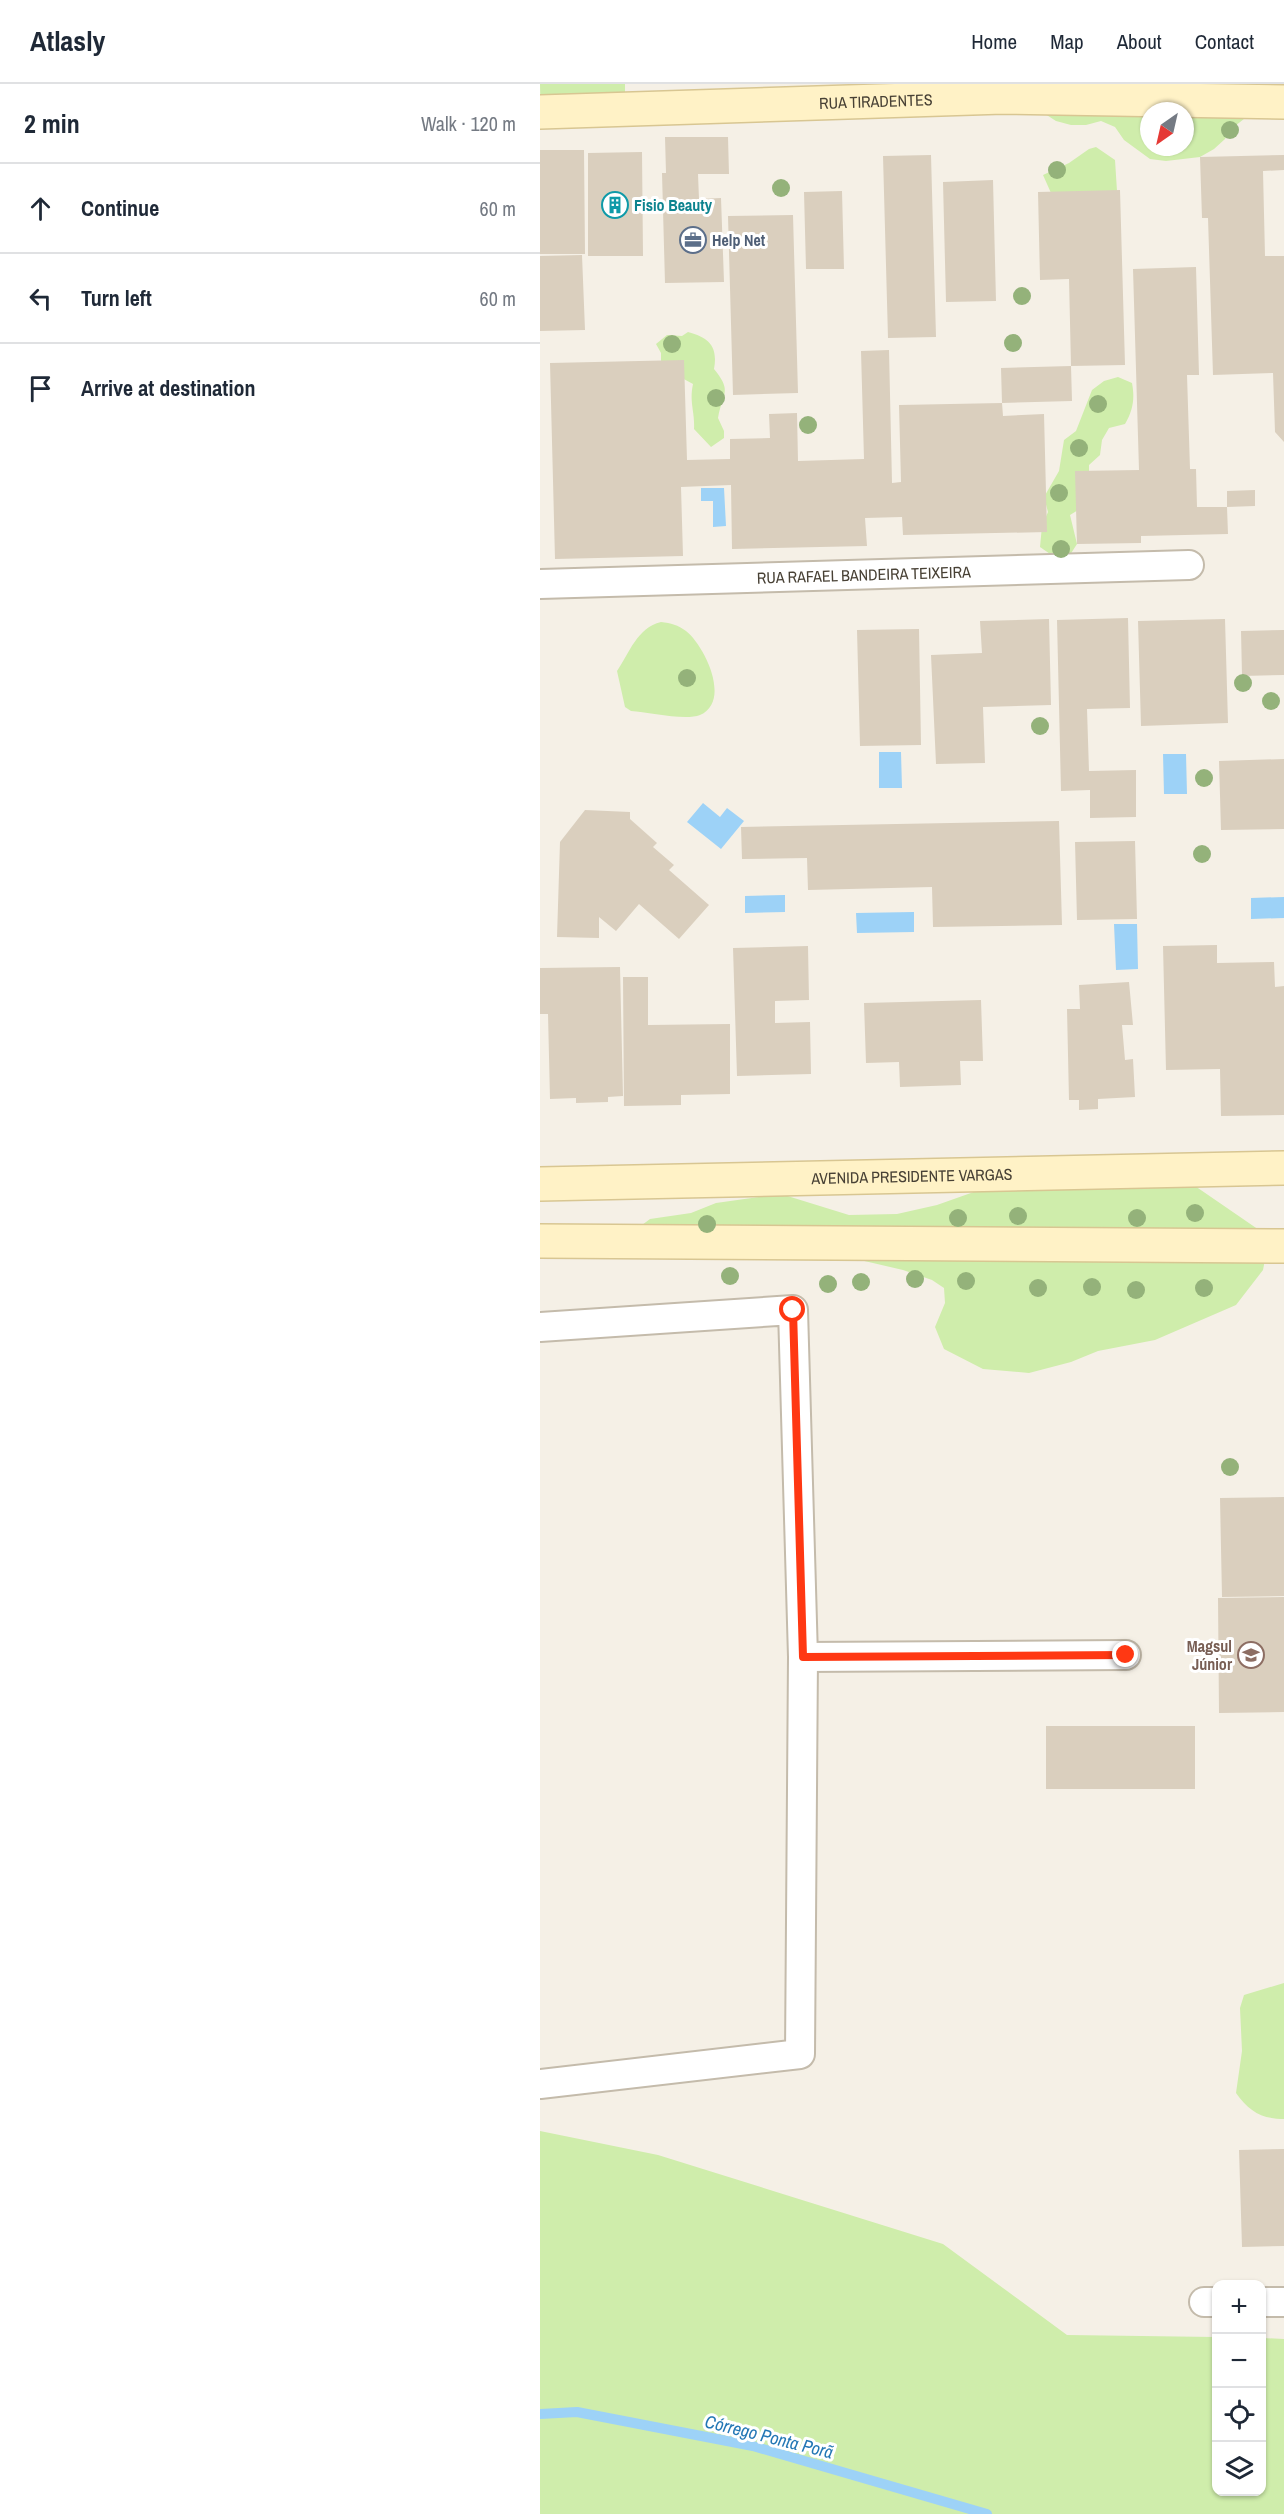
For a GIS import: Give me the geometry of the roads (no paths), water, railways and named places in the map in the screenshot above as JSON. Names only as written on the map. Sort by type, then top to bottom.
[{"type":"main road","name":"RUA TIRADENTES","points":[[540,112],[1003,90],[1284,102]]},
{"type":"main road","name":"AVENIDA PRESIDENTE VARGAS","points":[[540,1184],[1284,1168]]},
{"type":"main road","points":[[540,1241],[1284,1246]]},
{"type":"street","name":"RUA RAFAEL BANDEIRA TEIXEIRA","points":[[540,584],[1189,565]]},
{"type":"street","points":[[540,1327],[793,1310],[803,1657],[800,2054],[540,2084]]},
{"type":"street","points":[[803,1657],[1126,1655]]},
{"type":"street","points":[[1266,2302],[1284,2302]]},
{"type":"water","points":[[701,488],[724,488],[726,526],[713,527],[713,501],[701,501]]},
{"type":"water","points":[[879,752],[901,752],[902,788],[879,788]]},
{"type":"water","points":[[1163,754],[1186,754],[1187,794],[1164,794]]},
{"type":"water","points":[[703,803],[720,817],[727,808],[744,821],[721,849],[687,822]]},
{"type":"water","points":[[785,895],[785,912],[745,913],[745,896]]},
{"type":"water","points":[[1284,897],[1284,918],[1251,919],[1251,898]]},
{"type":"water","points":[[914,912],[914,932],[857,933],[856,913]]},
{"type":"water","points":[[1114,924],[1137,924],[1138,969],[1116,970]]},
{"type":"waterway","name":"Córrego Ponta Porã","points":[[540,2414],[577,2412],[753,2446],[987,2514]]},
{"type":"place","name":"Fisio Beauty","points":[[615,205]]},
{"type":"place","name":"Help Net","points":[[693,240]]},
{"type":"place","name":"Magsul Júnior","points":[[1251,1655]]}]
